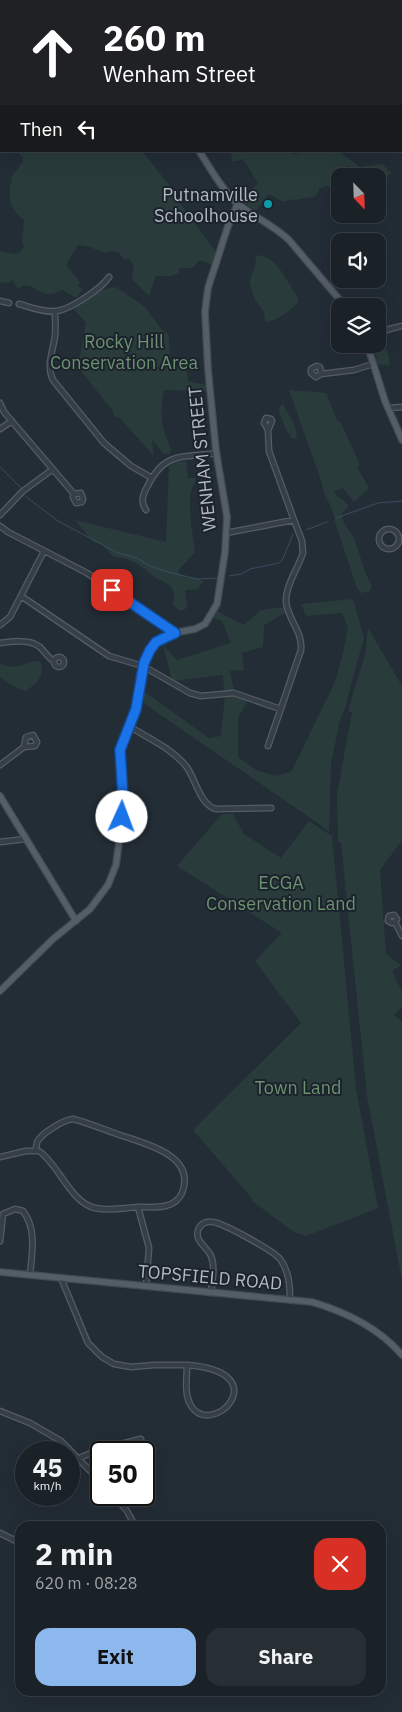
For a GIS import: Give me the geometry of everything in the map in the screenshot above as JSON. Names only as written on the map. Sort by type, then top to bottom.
[{"type":"main road","points":[[200,152],[225,189],[238,203],[281,233],[338,298]]},
{"type":"main road","name":"WENHAM STREET","points":[[0,991],[49,943],[90,909],[102,894],[115,869],[122,803],[120,750],[137,703],[146,657],[152,646],[165,637],[201,627],[209,620],[215,609],[220,592],[227,517],[217,453],[208,369],[205,312],[208,288],[228,226],[238,203]]},
{"type":"main road","points":[[371,353],[388,408],[402,440]]},
{"type":"main road","points":[[0,796],[76,921]]},
{"type":"main road","name":"TOPSFIELD ROAD","points":[[0,1272],[312,1302],[332,1308],[375,1330],[402,1355]]},
{"type":"street","points":[[19,304],[55,311],[65,308],[96,290],[109,277]]},
{"type":"street","points":[[0,302],[9,302]]},
{"type":"street","points":[[55,311],[55,337],[50,363],[50,372],[53,380],[104,443],[131,466],[152,478]]},
{"type":"street","points":[[386,330],[402,326]]},
{"type":"street","points":[[321,374],[345,372],[373,364]]},
{"type":"street","points":[[0,403],[4,412],[74,494]]},
{"type":"street","points":[[388,408],[402,407]]},
{"type":"street","points":[[0,430],[12,421]]},
{"type":"street","points":[[268,430],[269,451],[302,542],[303,553],[288,590],[286,602],[299,633],[301,644],[299,657],[268,746]]},
{"type":"street","points":[[146,510],[142,505],[142,500],[161,464],[169,460],[217,453]]},
{"type":"street","points":[[0,515],[24,491],[53,469]]},
{"type":"street","points":[[226,533],[294,520]]},
{"type":"street","points":[[0,526],[88,574],[175,633]]},
{"type":"street","points":[[392,529],[399,534],[401,544],[388,550],[380,543],[379,536],[383,531],[392,529]]},
{"type":"street","points":[[0,625],[10,618],[44,551]]},
{"type":"street","points":[[21,596],[109,656],[143,666],[196,696],[234,693],[280,709]]},
{"type":"street","points":[[0,643],[13,641],[37,645],[54,661]]},
{"type":"street","points":[[129,726],[169,750],[180,759],[194,778],[208,806],[216,809],[271,808]]},
{"type":"street","points":[[0,765],[24,747]]},
{"type":"street","points":[[0,842],[26,839]]},
{"type":"street","points":[[396,922],[402,936]]},
{"type":"street","points":[[0,1157],[26,1150],[35,1150],[42,1154],[86,1205],[99,1209],[167,1206],[176,1202],[185,1183],[183,1171],[179,1164],[165,1152],[73,1119],[60,1123],[41,1138],[37,1142],[35,1150]]},
{"type":"street","points":[[138,1208],[149,1248],[146,1286]]},
{"type":"street","points":[[0,1241],[3,1214],[15,1209],[23,1210],[33,1242],[30,1275]]},
{"type":"street","points":[[211,1293],[212,1260],[210,1253],[198,1239],[198,1235],[203,1223],[213,1222],[228,1228],[276,1255],[284,1265],[288,1276],[290,1300]]},
{"type":"street","points":[[61,1278],[88,1343],[102,1357],[114,1364],[131,1367],[187,1365],[213,1370],[233,1383],[235,1388],[234,1396],[222,1410],[208,1415],[199,1413],[191,1406],[187,1394],[187,1365]]},
{"type":"street","points":[[0,1411],[61,1441]]},
{"type":"street","points":[[80,1458],[101,1449],[141,1439]]},
{"type":"street","points":[[80,1459],[90,1470]]},
{"type":"street","points":[[123,1506],[132,1521]]},
{"type":"street","points":[[0,1534],[15,1541]]},
{"type":"green space","points":[[17,152],[143,152],[178,196],[179,202],[217,253],[213,265],[199,260],[192,268],[179,268],[179,273],[171,276],[156,276],[149,296],[132,279],[134,266],[129,259],[125,260],[119,253],[111,251],[105,253],[78,245],[66,265],[80,282],[78,286],[83,289],[76,298],[63,290],[46,294],[27,285],[18,289],[12,280],[8,283],[0,282],[0,251],[14,254],[19,253],[24,246],[22,241],[24,220],[17,214],[10,199],[11,178],[23,161],[23,157]]},
{"type":"green space","points":[[232,152],[289,152],[297,155],[297,152],[342,152],[342,154],[360,167],[382,164],[392,173],[386,177],[386,168],[351,168],[346,164],[348,168],[331,168],[331,188],[327,186],[320,188],[316,196],[294,201],[291,199],[283,202],[269,194],[256,211],[241,201],[258,183],[243,159],[233,162]]},
{"type":"green space","points":[[260,255],[278,267],[298,297],[298,302],[288,311],[280,317],[267,322],[264,312],[255,300],[250,284],[256,257]]},
{"type":"green space","name":"Rocky Hill Conservation Area","points":[[116,287],[145,307],[162,330],[169,335],[170,364],[186,366],[188,381],[207,385],[208,391],[164,390],[162,420],[171,449],[169,454],[163,453],[152,440],[154,456],[119,417],[114,416],[113,411],[78,367],[86,323],[74,309],[104,289]]},
{"type":"green space","points":[[388,350],[390,366],[377,364],[376,353],[386,353]]},
{"type":"green space","points":[[289,390],[326,393],[338,422],[340,421],[360,465],[357,467],[369,488],[354,502],[343,488],[334,492],[348,505],[341,514],[354,539],[366,574],[372,585],[370,591],[361,593],[357,588],[332,509],[323,491],[322,483]]},
{"type":"green space","points":[[283,404],[295,426],[297,438],[293,439],[286,429],[279,410],[279,407]]},
{"type":"green space","points":[[186,461],[188,478],[195,478],[190,497],[190,506],[195,552],[178,571],[183,576],[203,581],[201,585],[193,590],[185,590],[187,607],[184,610],[179,610],[173,604],[174,593],[171,586],[153,576],[136,563],[124,558],[114,557],[102,545],[92,541],[75,520],[166,542],[169,464]]},
{"type":"green space","points":[[353,599],[364,638],[346,706],[340,720],[331,764],[329,832],[139,700],[146,693],[209,738],[221,736],[225,695],[248,700],[238,718],[238,757],[256,770],[275,776],[291,772],[335,682],[348,627],[342,613],[306,616],[301,604]]},
{"type":"green space","points":[[284,607],[287,612],[264,625],[263,647],[242,653],[244,670],[230,671],[234,691],[224,691],[223,675],[172,681],[163,645],[177,660],[231,643],[222,621],[213,618],[217,611],[244,625],[261,610]]},
{"type":"green space","points":[[368,628],[402,686],[402,840],[380,870],[386,954],[401,965],[392,971],[402,992],[402,1007],[394,1015],[402,1022],[402,1280],[367,1096],[341,843],[338,841],[337,795],[352,712],[349,712],[349,707],[365,654]]},
{"type":"green space","points":[[40,661],[42,666],[41,675],[37,682],[26,691],[15,687],[0,677],[0,663],[13,667]]},
{"type":"green space","points":[[222,814],[233,814],[244,834],[281,858],[309,821],[332,836],[356,1089],[378,1208],[306,1236],[294,1232],[252,1201],[251,1197],[193,1130],[301,1023],[255,961],[282,933],[177,866]]},
{"type":"waterway","points":[[0,467],[21,488]]},
{"type":"waterway","points":[[25,496],[58,521],[118,553],[137,558],[150,566],[168,572],[197,579],[217,578]]},
{"type":"waterway","points":[[336,518],[378,503],[402,501]]},
{"type":"waterway","points":[[306,530],[327,522]]},
{"type":"waterway","points":[[229,576],[279,563],[283,559],[293,534]]},
{"type":"place","name":"Putnamville Schoolhouse","points":[[268,204]]},
{"type":"route","points":[[112,590],[175,633],[156,642],[144,663],[136,709],[120,750],[123,797],[122,817]]},
{"type":"park label","name":"ECGA Conservation Land","points":[[281,892]]},
{"type":"park label","name":"Town Land","points":[[298,1087]]}]
